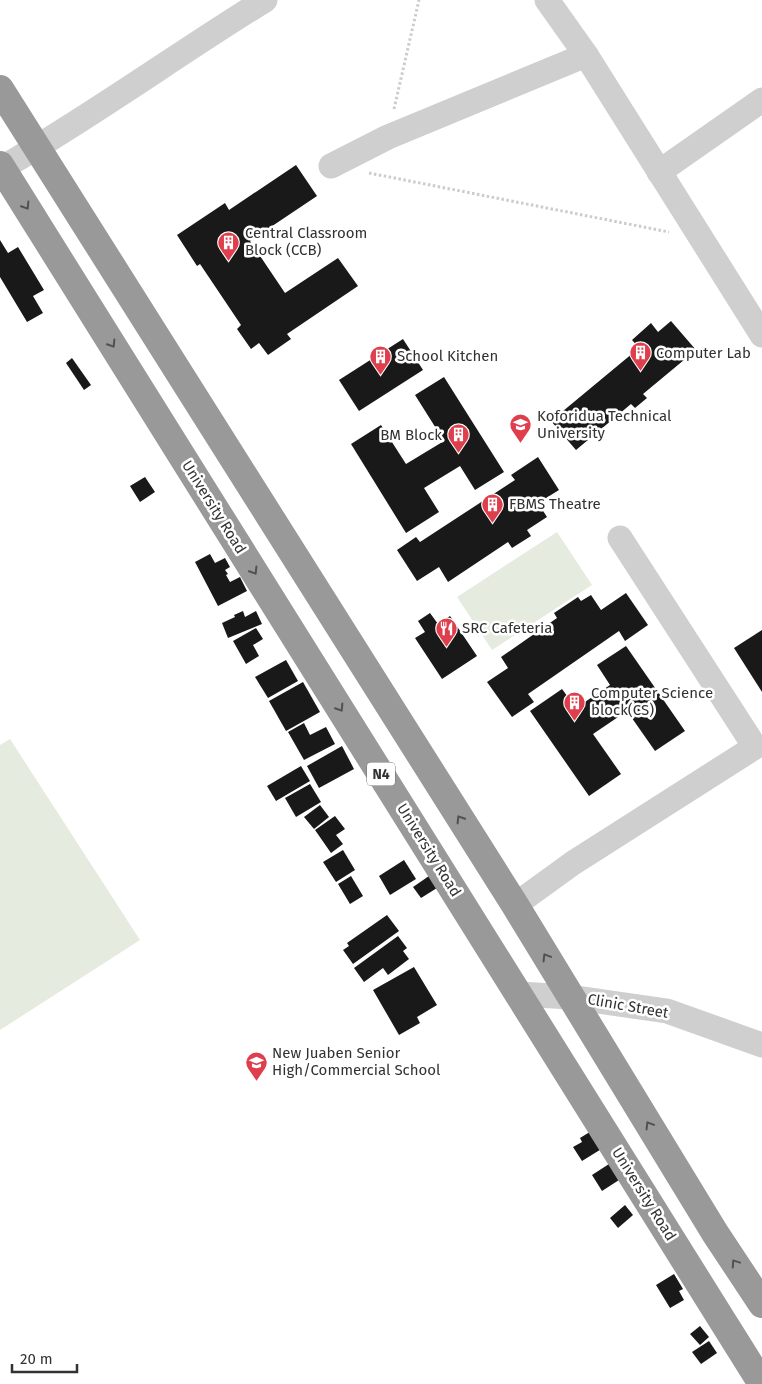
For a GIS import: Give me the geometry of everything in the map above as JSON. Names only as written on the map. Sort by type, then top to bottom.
[{"type":"highway","points":[[0,88],[514,905],[715,1233],[762,1304]]},
{"type":"highway","name":"University Road","points":[[1,166],[762,1384]]},
{"type":"street","points":[[1,166],[37,148],[264,0]]},
{"type":"street","points":[[547,0],[586,55],[762,335]]},
{"type":"street","points":[[331,166],[388,136],[586,55]]},
{"type":"street","points":[[659,172],[762,100]]},
{"type":"street","points":[[514,905],[573,863],[759,752],[620,538]]},
{"type":"street","name":"Clinic Street","points":[[519,994],[570,996],[667,1011],[762,1045]]},
{"type":"path","points":[[388,136],[419,0]]},
{"type":"path","points":[[331,166],[702,239]]},
{"type":"shaded area","points":[[557,532],[592,585],[492,650],[457,597]]},
{"type":"shaded area","points":[[10,739],[140,940],[0,1030],[0,745]]},
{"type":"building","name":"Central Classroom Block (CCB)","points":[[296,165],[317,196],[250,241],[285,293],[338,258],[358,286],[287,334],[291,339],[268,355],[259,343],[251,349],[237,329],[241,325],[200,264],[197,266],[177,235],[225,203],[229,210]]},
{"type":"building","points":[[0,240],[8,253],[18,247],[44,290],[33,296],[43,313],[27,322],[0,277]]},
{"type":"building","name":"Computer Lab","points":[[671,321],[696,350],[643,394],[647,398],[635,408],[631,404],[576,450],[551,421],[639,348],[632,340],[651,323],[658,332]]},
{"type":"building","name":"School Kitchen","points":[[403,339],[423,370],[359,411],[339,380]]},
{"type":"building","points":[[72,358],[91,385],[84,390],[66,363]]},
{"type":"building","name":"BM Block","points":[[444,377],[504,472],[475,490],[460,466],[424,488],[439,512],[406,533],[351,444],[381,425],[406,464],[444,441],[415,395]]},
{"type":"building","name":"FBMS Theatre","points":[[538,457],[559,490],[538,503],[547,517],[527,530],[531,536],[512,548],[508,542],[448,582],[439,567],[417,581],[397,550],[416,537],[420,542],[515,480],[511,475]]},
{"type":"building","points":[[145,477],[155,492],[140,502],[130,486]]},
{"type":"building","points":[[210,554],[215,563],[225,558],[230,567],[225,570],[230,582],[240,577],[247,591],[218,606],[195,562]]},
{"type":"building","points":[[626,593],[648,625],[625,641],[619,631],[528,694],[534,702],[512,717],[487,682],[508,668],[501,657],[557,618],[554,613],[578,597],[581,601],[591,595],[601,610]]},
{"type":"building","points":[[243,611],[245,617],[256,611],[262,624],[228,638],[222,623]]},
{"type":"building","name":"SRC Cafeteria","points":[[430,613],[438,624],[450,616],[477,656],[442,679],[415,638],[425,632],[418,621]]},
{"type":"building","points":[[256,628],[263,639],[253,645],[259,656],[246,664],[233,641]]},
{"type":"building","points":[[762,630],[762,692],[734,648]]},
{"type":"building","name":"Computer Science block(CS)","points":[[626,646],[685,731],[655,751],[627,711],[593,734],[621,774],[589,796],[530,711],[562,689],[576,708],[610,685],[597,665]]},
{"type":"building","points":[[286,660],[298,681],[268,698],[255,677]]},
{"type":"building","points":[[303,682],[320,712],[286,731],[269,701]]},
{"type":"building","points":[[304,723],[310,735],[326,727],[335,744],[304,760],[288,732]]},
{"type":"building","points":[[342,746],[354,769],[319,788],[307,766]]},
{"type":"building","points":[[301,766],[310,781],[276,801],[267,786]]},
{"type":"building","points":[[310,784],[321,802],[296,817],[285,798]]},
{"type":"building","points":[[320,805],[329,817],[314,829],[304,817]]},
{"type":"building","points":[[335,816],[345,829],[336,835],[343,844],[331,853],[315,830]]},
{"type":"building","points":[[343,850],[355,870],[336,882],[323,862]]},
{"type":"building","points":[[404,860],[416,879],[390,895],[379,876]]},
{"type":"building","points":[[351,876],[363,896],[350,904],[338,884]]},
{"type":"building","points":[[429,876],[437,888],[421,898],[413,887]]},
{"type":"building","points":[[387,915],[399,931],[353,964],[343,950],[349,946],[347,943]]},
{"type":"building","points":[[398,936],[407,948],[403,951],[409,959],[388,975],[383,968],[364,982],[354,968]]},
{"type":"building","points":[[414,967],[437,1005],[417,1017],[420,1023],[399,1035],[373,990]]},
{"type":"building","points":[[593,1130],[603,1148],[582,1161],[573,1147],[582,1142],[580,1138]]},
{"type":"building","points":[[609,1164],[619,1180],[602,1191],[592,1175]]},
{"type":"building","points":[[625,1205],[633,1215],[618,1228],[610,1218]]},
{"type":"building","points":[[674,1274],[683,1289],[679,1291],[684,1300],[670,1308],[656,1285]]},
{"type":"building","points":[[700,1326],[709,1337],[700,1345],[690,1334]]},
{"type":"building","points":[[709,1341],[717,1353],[701,1364],[692,1352]]},
{"type":"place","name":"Central Classroom Block (CCB)","points":[[229,261]]},
{"type":"place","name":"Computer Lab","points":[[640,372]]},
{"type":"place","name":"School Kitchen","points":[[381,375]]},
{"type":"place","name":"Koforidua Technical University","points":[[521,444]]},
{"type":"place","name":"BM Block","points":[[458,454]]},
{"type":"place","name":"FBMS Theatre","points":[[493,523]]},
{"type":"place","name":"SRC Cafeteria","points":[[446,647]]},
{"type":"place","name":"Computer Science block(CS)","points":[[575,721]]},
{"type":"place","name":"New Juaben Senior High/Commercial School","points":[[256,1081]]}]
